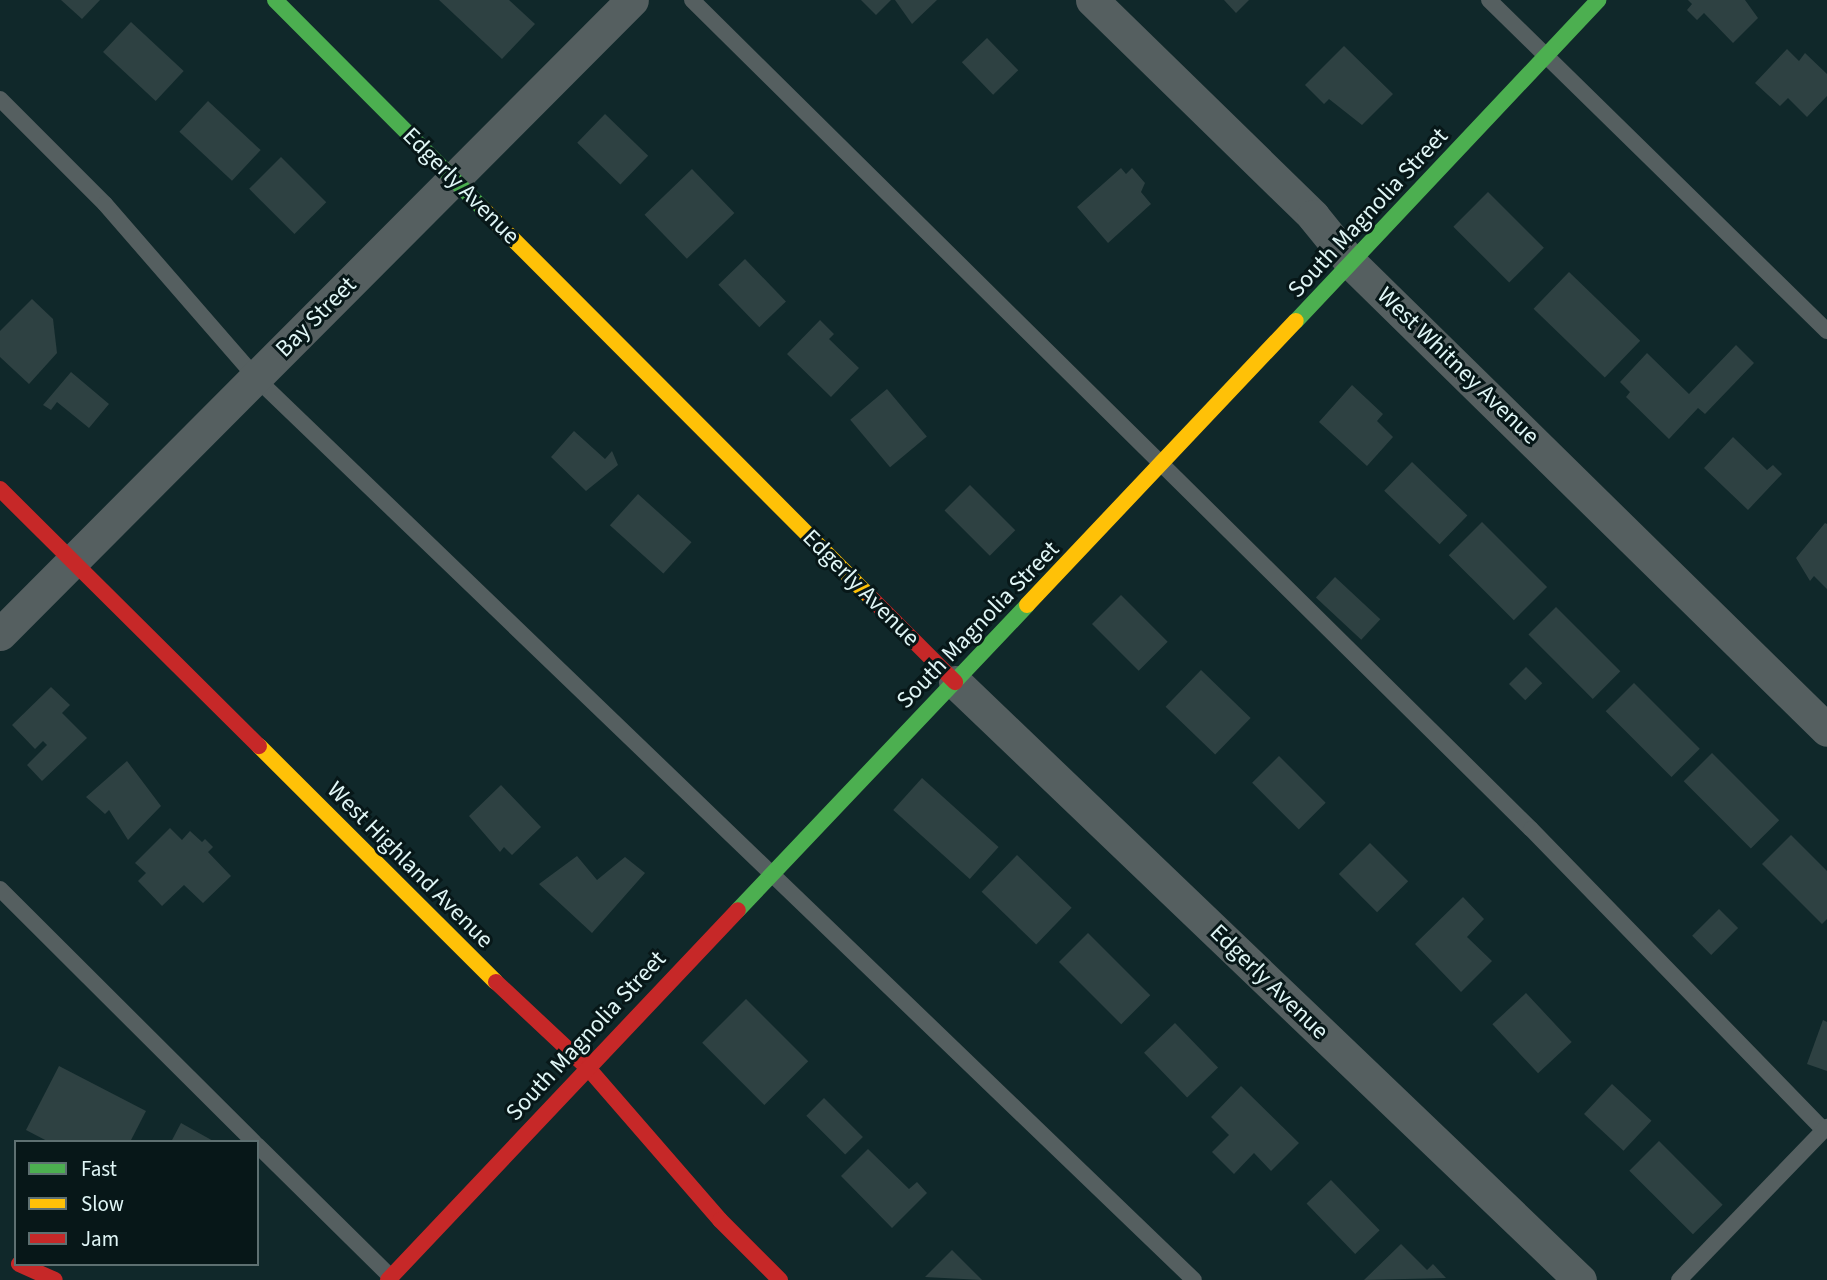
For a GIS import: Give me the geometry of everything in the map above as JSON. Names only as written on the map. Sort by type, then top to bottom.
[{"type":"street","name":"Edgerly Avenue","points":[[275,0],[956,682],[1580,1280]]},
{"type":"street","name":"Bay Street","points":[[0,634],[632,0]]},
{"type":"street","name":"West Whitney Avenue","points":[[1092,0],[1313,216],[1352,264],[1827,730]]},
{"type":"street","name":"South Magnolia Street","points":[[390,1279],[1599,0]]},
{"type":"street","name":"West Highland Avenue","points":[[0,489],[542,1028],[588,1068],[720,1220],[780,1280]]},
{"type":"street","points":[[21,1266],[42,1277],[55,1280]]},
{"type":"lane","points":[[692,0],[1531,829],[1825,1129],[1679,1280]]},
{"type":"lane","points":[[1489,0],[1827,331]]},
{"type":"lane","points":[[0,99],[105,204],[256,378],[773,872],[1194,1280]]},
{"type":"lane","points":[[0,889],[253,1140]]},
{"type":"lane","points":[[259,1146],[390,1279]]},
{"type":"building","points":[[61,0],[100,0],[82,19]]},
{"type":"building","points":[[439,0],[509,0],[535,24],[502,59]]},
{"type":"building","points":[[861,0],[891,0],[876,15]]},
{"type":"building","points":[[895,0],[937,0],[912,24]]},
{"type":"building","points":[[1224,0],[1249,0],[1236,13]]},
{"type":"building","points":[[1688,0],[1745,0],[1758,18],[1733,43],[1704,13],[1697,20],[1687,10],[1692,4]]},
{"type":"building","points":[[131,22],[184,71],[156,101],[103,52]]},
{"type":"building","points":[[987,38],[1018,70],[993,95],[962,62]]},
{"type":"building","points":[[1344,46],[1393,94],[1362,125],[1329,99],[1324,104],[1305,85]]},
{"type":"building","points":[[1787,49],[1799,61],[1805,53],[1827,74],[1827,96],[1807,117],[1788,98],[1780,106],[1755,83]]},
{"type":"building","points":[[208,101],[261,150],[232,181],[179,132]]},
{"type":"building","points":[[605,114],[648,156],[620,184],[577,143]]},
{"type":"building","points":[[281,157],[326,202],[294,234],[249,189]]},
{"type":"building","points":[[1121,168],[1126,174],[1132,168],[1145,183],[1141,192],[1151,204],[1108,243],[1077,207]]},
{"type":"building","points":[[692,169],[734,213],[687,259],[645,215]]},
{"type":"building","points":[[1488,192],[1544,248],[1509,283],[1453,227]]},
{"type":"building","points":[[745,259],[786,301],[759,327],[718,285]]},
{"type":"building","points":[[1569,272],[1640,341],[1605,377],[1534,309]]},
{"type":"building","points":[[32,299],[53,319],[57,353],[29,384],[0,357],[0,331]]},
{"type":"building","points":[[820,320],[834,334],[829,339],[859,368],[831,397],[787,354]]},
{"type":"building","points":[[1736,345],[1754,363],[1705,414],[1698,408],[1669,439],[1626,397],[1630,392],[1620,382],[1647,353],[1689,394]]},
{"type":"building","points":[[71,372],[109,404],[89,428],[57,402],[51,410],[43,405]]},
{"type":"building","points":[[1352,385],[1383,414],[1377,421],[1393,437],[1367,466],[1319,422]]},
{"type":"building","points":[[887,389],[927,436],[890,467],[850,420]]},
{"type":"building","points":[[574,431],[605,459],[612,451],[618,465],[586,491],[551,457]]},
{"type":"building","points":[[1733,437],[1767,470],[1773,465],[1782,474],[1748,510],[1704,468]]},
{"type":"building","points":[[1412,462],[1467,515],[1440,544],[1384,491]]},
{"type":"building","points":[[970,485],[1015,530],[990,556],[945,510]]},
{"type":"building","points":[[638,494],[692,542],[663,573],[610,525]]},
{"type":"building","points":[[1482,522],[1547,587],[1514,620],[1449,555]]},
{"type":"building","points":[[1825,523],[1827,589],[1814,576],[1810,581],[1796,558]]},
{"type":"building","points":[[1335,577],[1380,619],[1361,640],[1316,597]]},
{"type":"building","points":[[1121,595],[1168,642],[1139,671],[1092,624]]},
{"type":"building","points":[[1556,607],[1620,671],[1593,699],[1528,635]]},
{"type":"building","points":[[1526,667],[1542,683],[1525,700],[1509,684]]},
{"type":"building","points":[[1201,670],[1251,718],[1215,755],[1166,707]]},
{"type":"building","points":[[1634,683],[1700,749],[1671,777],[1606,711]]},
{"type":"building","points":[[51,687],[70,705],[62,713],[87,738],[42,781],[27,765],[47,745],[43,741],[35,749],[12,725]]},
{"type":"building","points":[[1712,753],[1779,820],[1751,848],[1684,781]]},
{"type":"building","points":[[1279,756],[1326,803],[1299,830],[1252,783]]},
{"type":"building","points":[[127,761],[161,806],[128,840],[109,810],[105,814],[86,797]]},
{"type":"building","points":[[922,778],[999,847],[970,879],[893,810]]},
{"type":"building","points":[[501,785],[541,827],[512,855],[504,847],[500,852],[469,816]]},
{"type":"building","points":[[170,828],[182,840],[190,831],[202,842],[205,839],[213,847],[208,852],[231,876],[203,903],[184,885],[162,906],[138,881],[146,873],[135,863]]},
{"type":"building","points":[[1791,835],[1827,871],[1827,919],[1822,924],[1762,864]]},
{"type":"building","points":[[1370,843],[1408,881],[1377,912],[1339,874]]},
{"type":"building","points":[[1017,855],[1072,908],[1036,944],[982,892]]},
{"type":"building","points":[[577,856],[597,880],[625,857],[645,873],[592,933],[539,884]]},
{"type":"building","points":[[1463,897],[1484,919],[1467,937],[1492,961],[1461,992],[1415,944]]},
{"type":"building","points":[[1719,909],[1738,928],[1711,955],[1692,936]]},
{"type":"building","points":[[1088,933],[1150,995],[1121,1024],[1059,962]]},
{"type":"building","points":[[1526,993],[1572,1042],[1538,1073],[1492,1024]]},
{"type":"building","points":[[746,999],[808,1061],[764,1105],[702,1043]]},
{"type":"building","points":[[1823,1020],[1827,1022],[1827,1071],[1807,1064]]},
{"type":"building","points":[[1175,1023],[1218,1068],[1187,1097],[1144,1053]]},
{"type":"building","points":[[59,1066],[146,1111],[131,1140],[45,1140],[26,1130]]},
{"type":"building","points":[[1612,1084],[1651,1121],[1624,1151],[1584,1114]]},
{"type":"building","points":[[1241,1086],[1299,1143],[1271,1171],[1254,1153],[1234,1174],[1212,1152],[1229,1135],[1211,1117]]},
{"type":"building","points":[[824,1098],[863,1137],[845,1155],[806,1116]]},
{"type":"building","points":[[181,1123],[211,1140],[172,1140]]},
{"type":"building","points":[[1659,1141],[1723,1205],[1693,1234],[1629,1171]]},
{"type":"building","points":[[868,1149],[909,1189],[917,1182],[927,1193],[892,1228],[841,1176]]},
{"type":"building","points":[[1331,1180],[1380,1230],[1355,1254],[1307,1204]]},
{"type":"building","points":[[1401,1244],[1427,1270],[1433,1264],[1446,1278],[1364,1280]]},
{"type":"building","points":[[952,1250],[982,1280],[925,1277]]},
{"type":"traffic: fast","points":[[275,0],[483,209]]},
{"type":"traffic: fast","points":[[1296,321],[1599,0]]},
{"type":"traffic: fast","points":[[738,910],[1027,605]]},
{"type":"traffic: slow","points":[[483,209],[871,598]]},
{"type":"traffic: slow","points":[[1027,605],[1296,321]]},
{"type":"traffic: slow","points":[[259,746],[496,982]]},
{"type":"traffic: jam","points":[[0,489],[259,746]]},
{"type":"traffic: jam","points":[[871,598],[955,682]]},
{"type":"traffic: jam","points":[[388,1280],[738,910]]},
{"type":"traffic: jam","points":[[496,982],[588,1068],[720,1220],[780,1280]]},
{"type":"traffic: jam","points":[[24,1266],[55,1280]]}]
